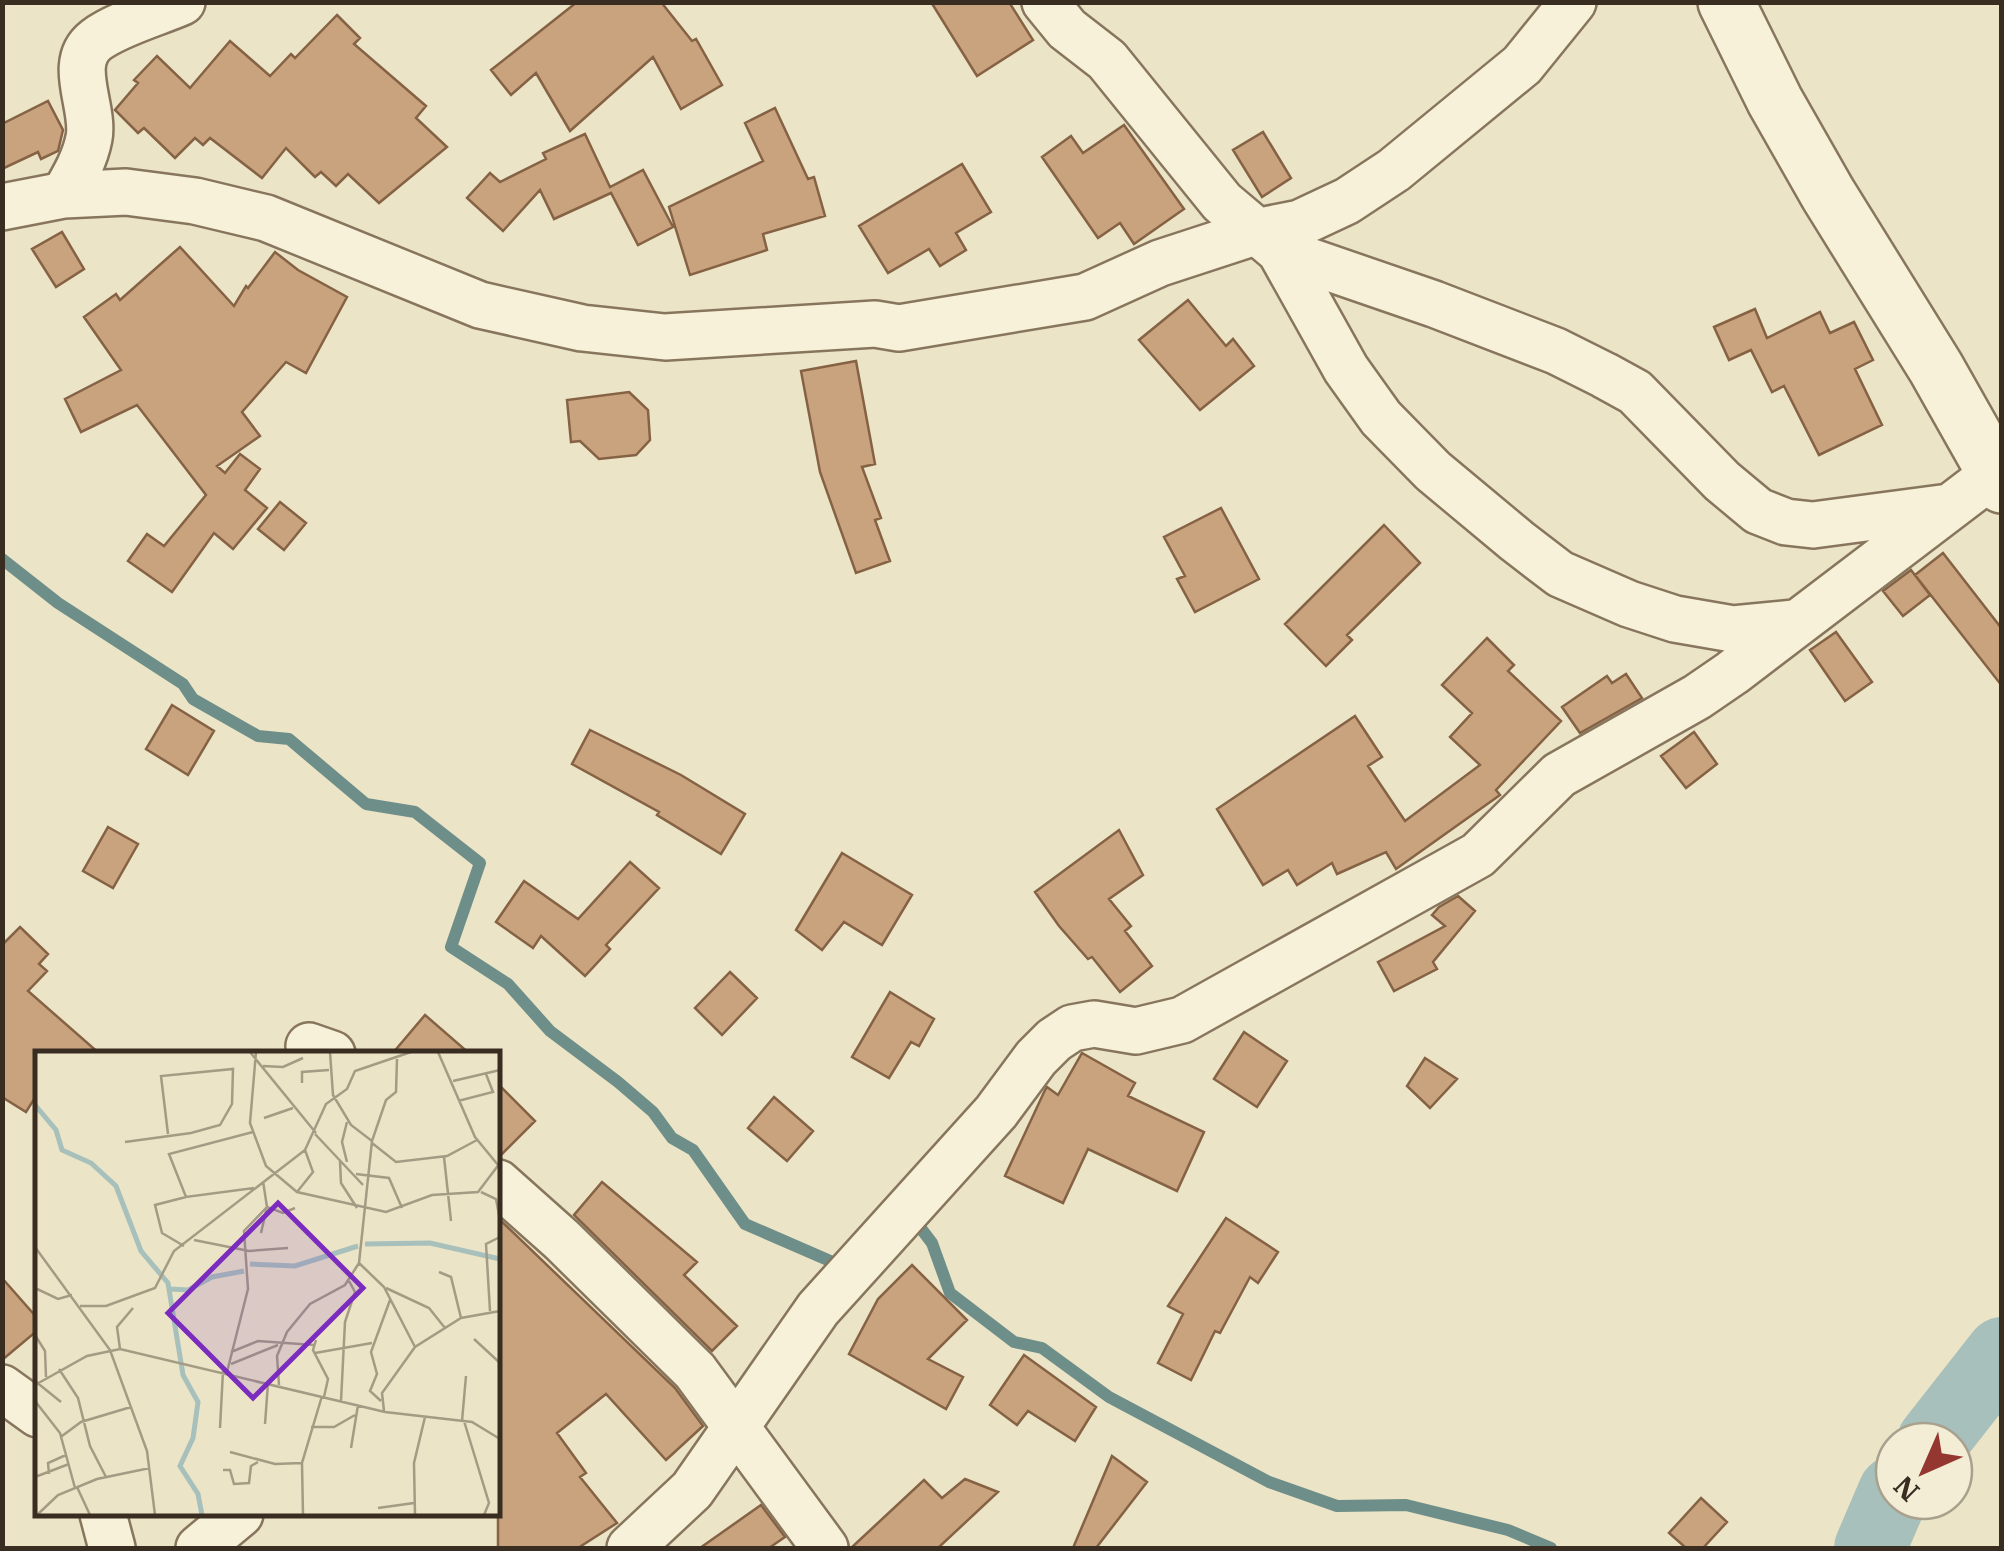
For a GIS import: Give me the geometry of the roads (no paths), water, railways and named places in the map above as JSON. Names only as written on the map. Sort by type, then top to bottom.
[{"type":"street","points":[[64,195],[83,161],[90,133],[82,70],[85,50],[98,38],[182,2]]},
{"type":"street","points":[[1045,2],[1067,29],[1107,60],[1222,202],[1268,242],[1381,418],[1432,471],[1560,574],[1628,604],[1675,619],[1733,629],[1794,623]]},
{"type":"street","points":[[2,207],[64,195],[126,192],[195,200],[266,218],[480,306],[582,328],[665,336],[875,324],[899,328],[1085,297],[1160,264],[1268,242],[1348,200],[1394,170],[1522,65],[1573,2]]},
{"type":"street","points":[[630,1548],[692,1490],[818,1309],[996,1112],[1054,1040],[1072,1028],[1094,1024],[1136,1031],[1182,1020],[1478,855],[1560,775],[1697,697],[1951,507],[1998,479],[1936,368],[1792,132],[1726,2]]},
{"type":"street","points":[[1268,242],[1556,351],[1635,392],[1722,481],[1758,511],[1786,522],[1813,526],[1951,507]]},
{"type":"street","points":[[500,1186],[647,1321],[695,1371],[825,1548]]},
{"type":"street","points":[[2,1388],[35,1412]]},
{"type":"street","points":[[104,1516],[112,1548]]},
{"type":"street","points":[[200,1548],[238,1516]]},
{"type":"waterway","points":[[2,559],[58,603],[183,684],[193,699],[258,736],[289,739],[366,804],[415,812],[480,863],[451,947],[508,984],[550,1031],[653,1112],[672,1138],[693,1150],[745,1224],[844,1267]]},
{"type":"waterway","points":[[916,1222],[932,1243],[950,1293],[1014,1342],[1042,1348],[1109,1397],[1269,1482],[1337,1506],[1406,1505],[1508,1530],[1551,1548]]},
{"type":"waterway","points":[[1949,1421],[2002,1353]]},
{"type":"waterway","points":[[1870,1548],[1882,1521]]}]
